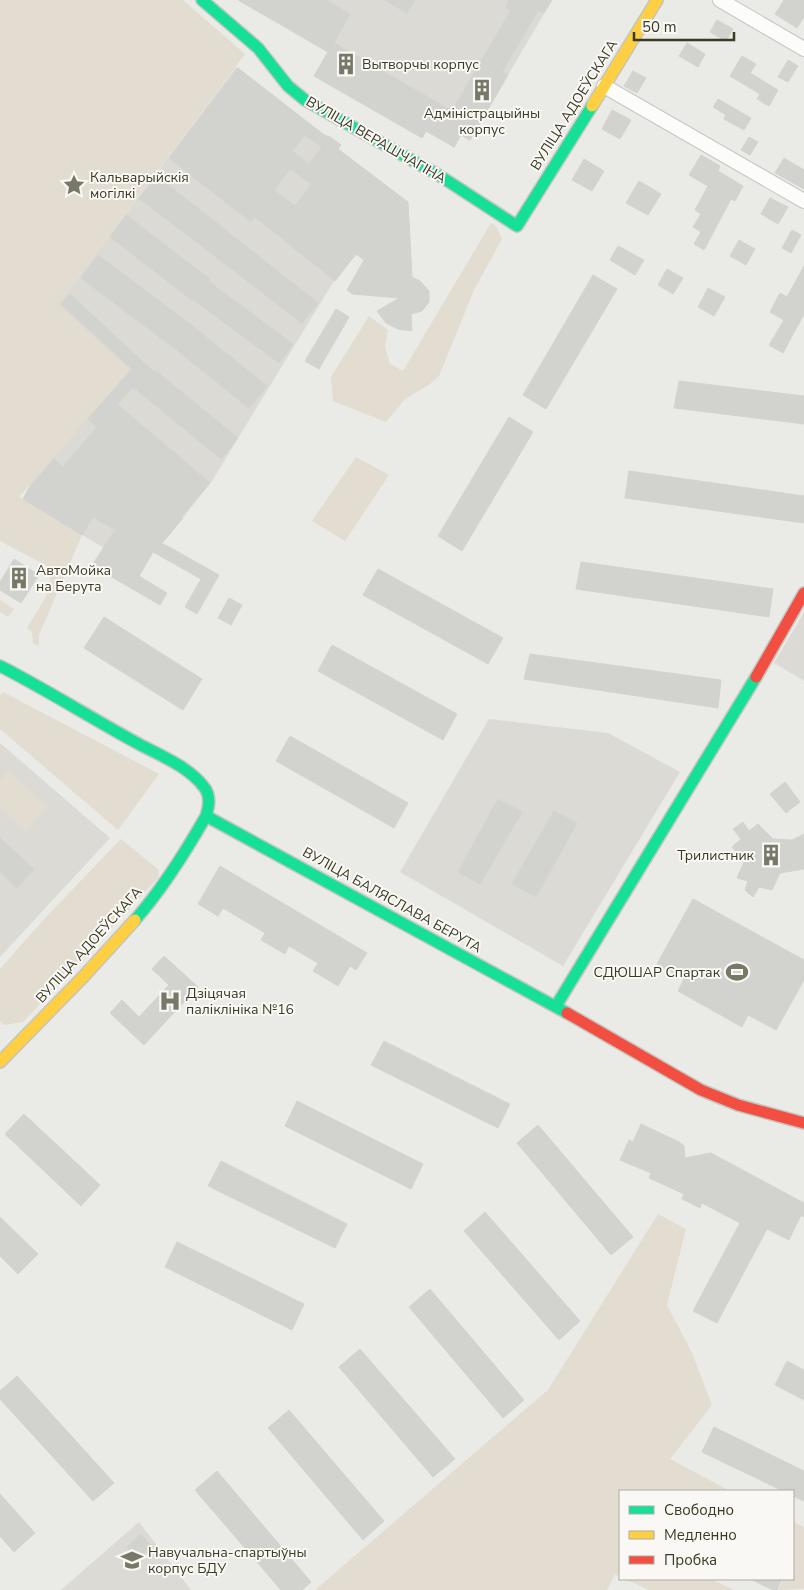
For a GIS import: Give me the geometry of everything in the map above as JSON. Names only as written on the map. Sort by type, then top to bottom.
[{"type":"street","name":"ВУЛІЦА ВЕРАШЧАГІНА","points":[[202,0],[258,48],[288,86],[305,100],[418,163],[491,207],[517,226]]},
{"type":"street","name":"ВУЛІЦА АДОЕЎСКАГА","points":[[517,226],[657,0]]},
{"type":"street","points":[[720,0],[804,49]]},
{"type":"street","points":[[604,86],[804,201]]},
{"type":"street","points":[[556,1006],[752,686],[804,593]]},
{"type":"street","points":[[0,666],[163,757],[194,778],[203,785],[210,799],[206,816]]},
{"type":"street","name":"ВУЛІЦА АДОЕЎСКАГА","points":[[0,1062],[140,915],[198,832],[206,816]]},
{"type":"street","name":"ВУЛІЦА БАЛЯСЛАВА БЕРУТА","points":[[206,816],[556,1006],[701,1090],[720,1099],[804,1123]]},
{"type":"shaded area","name":"Кальварыйскія могілкі","points":[[0,0],[183,0],[245,54],[58,304],[130,370],[19,497],[82,535],[39,635],[39,646],[33,643],[32,632],[27,628],[44,600],[51,583],[46,565],[0,541]]},
{"type":"shaded area","points":[[239,0],[552,0],[470,140],[461,135],[454,147],[426,131],[422,138],[314,76],[328,52]]},
{"type":"shaded area","points":[[236,67],[322,133],[341,145],[338,149],[390,189],[212,481],[167,538],[133,526],[103,576],[91,567],[104,548],[23,499],[29,486],[58,304]]},
{"type":"shaded area","points":[[491,223],[496,226],[502,239],[474,290],[439,376],[430,384],[405,399],[386,422],[333,401],[331,377],[369,316],[388,330],[385,347],[390,364],[403,371]]},
{"type":"shaded area","points":[[356,457],[389,475],[345,541],[312,521]]},
{"type":"shaded area","points":[[0,600],[14,609],[8,617],[0,612]]},
{"type":"shaded area","points":[[804,612],[804,681],[774,663]]},
{"type":"shaded area","points":[[3,692],[159,774],[118,830],[0,729],[0,695]]},
{"type":"shaded area","points":[[489,719],[608,733],[680,772],[563,966],[400,872]]},
{"type":"shaded area","points":[[0,743],[110,838],[0,957]]},
{"type":"shaded area","points":[[9,771],[48,807],[25,832],[0,808],[0,780]]},
{"type":"shaded area","points":[[121,839],[159,870],[158,878],[23,1022],[4,1025],[0,1021],[0,969],[45,918]]},
{"type":"shaded area","points":[[658,1214],[686,1229],[667,1305],[692,1353],[712,1405],[670,1459],[728,1490],[619,1490],[619,1576],[615,1574],[607,1590],[315,1590],[548,1390]]},
{"type":"shaded area","name":"Навучальна-спартыўны корпус БДУ","points":[[139,1522],[191,1590],[61,1590],[116,1542]]},
{"type":"shaded area","points":[[794,1522],[804,1527],[804,1589],[778,1590],[783,1580],[794,1580]]},
{"type":"shaded area","points":[[627,1580],[713,1580],[734,1590],[649,1590]]},
{"type":"building","name":"Вытворчы корпус","points":[[238,0],[325,0],[350,14],[334,43],[452,111],[511,10],[506,8],[509,0],[552,0],[544,13],[538,11],[502,72],[508,75],[470,140],[461,135],[454,147],[426,131],[422,138],[314,76],[328,52]]},
{"type":"building","points":[[385,0],[415,0],[407,13]]},
{"type":"building","points":[[784,0],[804,0],[804,17],[797,28],[775,14]]},
{"type":"building","points":[[717,20],[733,29],[726,41],[710,32]]},
{"type":"building","points":[[687,43],[705,54],[698,67],[679,56]]},
{"type":"building","points":[[742,56],[756,64],[750,73],[778,90],[769,106],[757,99],[760,94],[730,76]]},
{"type":"building","points":[[788,60],[798,66],[788,82],[778,77]]},
{"type":"building","points":[[238,68],[328,138],[329,136],[341,145],[338,149],[408,202],[412,277],[420,281],[429,291],[429,302],[422,311],[411,314],[412,331],[398,329],[386,323],[377,311],[399,298],[352,294],[347,290],[364,260],[356,254],[335,281],[255,217],[251,222],[169,158]],"holes":[[[305,135],[322,147],[309,164],[292,151]],[[290,169],[311,184],[295,206],[274,190]]]},
{"type":"building","points":[[633,71],[646,78],[637,93],[624,86]]},
{"type":"building","points":[[718,99],[751,118],[744,130],[724,119],[726,115],[713,107]]},
{"type":"building","points":[[612,110],[631,120],[620,139],[602,129]]},
{"type":"building","points":[[749,137],[758,142],[750,155],[741,150]]},
{"type":"building","points":[[701,155],[720,166],[718,171],[743,186],[735,201],[731,199],[704,250],[694,244],[701,232],[693,227],[701,214],[695,210],[708,186],[689,175]]},
{"type":"building","points":[[784,158],[804,170],[804,189],[775,173]]},
{"type":"building","points":[[584,159],[604,171],[592,191],[572,180]]},
{"type":"building","points":[[157,176],[318,303],[302,323],[139,198]]},
{"type":"building","points":[[639,181],[661,194],[648,215],[626,203]]},
{"type":"building","points":[[770,198],[788,207],[778,224],[761,214]]},
{"type":"building","points":[[126,215],[210,279],[208,281],[293,344],[279,363],[193,301],[110,237]]},
{"type":"building","points":[[792,230],[801,235],[791,253],[782,248]]},
{"type":"building","points":[[739,240],[755,249],[746,265],[730,256]]},
{"type":"building","points":[[618,246],[644,260],[635,275],[610,260]]},
{"type":"building","points":[[98,255],[195,328],[267,386],[249,408],[163,339],[81,278]]},
{"type":"building","points":[[804,266],[804,314],[783,353],[769,345],[784,320],[770,312],[780,293],[787,297]]},
{"type":"building","points":[[667,269],[683,278],[673,294],[658,285]]},
{"type":"building","points":[[593,275],[617,289],[546,409],[523,395]]},
{"type":"building","points":[[708,288],[725,297],[714,316],[698,307]]},
{"type":"building","points":[[70,294],[154,372],[156,371],[238,438],[221,459],[133,387],[117,404],[210,483],[162,543],[219,575],[197,614],[185,607],[201,579],[153,552],[139,576],[167,593],[160,605],[105,573],[103,576],[91,567],[115,530],[93,517],[82,535],[23,499],[29,488],[54,459],[63,467],[97,427],[88,419],[132,369],[61,304]]},
{"type":"building","points":[[336,309],[349,317],[319,369],[305,361]]},
{"type":"building","points":[[679,381],[804,396],[804,424],[674,408]]},
{"type":"building","points":[[509,417],[533,432],[462,551],[438,536]]},
{"type":"building","points":[[629,471],[804,496],[804,523],[625,498]]},
{"type":"building","name":"АвтоМойка на Берута","points":[[14,559],[39,575],[21,603],[0,590],[0,582]]},
{"type":"building","points":[[581,562],[773,589],[769,617],[576,589]]},
{"type":"building","points":[[378,569],[503,638],[488,664],[363,595]]},
{"type":"building","points":[[229,598],[242,605],[231,625],[218,618]]},
{"type":"building","points":[[104,617],[202,679],[183,710],[84,648]]},
{"type":"building","points":[[332,645],[457,714],[443,740],[318,671]]},
{"type":"building","points":[[530,654],[721,680],[718,708],[524,679]]},
{"type":"building","points":[[290,736],[408,803],[394,828],[276,761]]},
{"type":"building","points":[[785,782],[800,802],[786,813],[770,794]]},
{"type":"building","points":[[498,799],[522,812],[480,884],[458,872]]},
{"type":"building","points":[[554,811],[577,823],[536,897],[512,884]]},
{"type":"building","name":"Трилистник","points":[[743,822],[749,831],[758,824],[773,839],[792,840],[804,834],[804,869],[780,873],[772,890],[759,887],[753,897],[745,890],[748,881],[737,878],[744,862],[732,847],[741,839],[733,829]]},
{"type":"building","points":[[0,838],[34,869],[17,888],[0,872]]},
{"type":"building","points":[[220,866],[367,953],[356,970],[350,966],[338,986],[313,971],[318,963],[289,946],[285,954],[261,940],[265,933],[223,908],[218,916],[198,904]]},
{"type":"building","name":"СДЮШАР Спартак","points":[[693,899],[804,960],[804,980],[776,1030],[748,1015],[742,1027],[678,991],[684,979],[657,964]]},
{"type":"building","name":"Дзіцячая паліклініка №16","points":[[164,956],[198,987],[144,1045],[110,1013],[122,1000],[139,1017],[169,985],[152,969]]},
{"type":"building","points":[[384,1041],[510,1104],[498,1128],[371,1065]]},
{"type":"building","points":[[297,1101],[423,1164],[411,1189],[285,1126]]},
{"type":"building","points":[[24,1114],[100,1185],[81,1206],[5,1134]]},
{"type":"building","points":[[641,1124],[679,1142],[684,1146],[685,1158],[711,1153],[804,1203],[804,1217],[801,1215],[789,1240],[767,1229],[717,1323],[693,1311],[740,1223],[702,1203],[700,1208],[682,1199],[684,1194],[649,1178],[651,1173],[620,1160],[629,1140],[633,1142]]},
{"type":"building","points":[[538,1125],[633,1237],[611,1255],[517,1143]]},
{"type":"building","points":[[221,1161],[347,1224],[335,1248],[208,1186]]},
{"type":"building","points":[[485,1212],[580,1321],[559,1340],[464,1231]]},
{"type":"building","points":[[0,1217],[38,1254],[18,1274],[0,1256]]},
{"type":"building","points":[[177,1242],[304,1304],[292,1330],[165,1267]]},
{"type":"building","points":[[430,1289],[524,1400],[503,1418],[409,1307]]},
{"type":"building","points":[[360,1349],[455,1459],[433,1477],[339,1367]]},
{"type":"building","points":[[787,1361],[804,1370],[804,1400],[775,1385]]},
{"type":"building","points":[[17,1376],[114,1483],[93,1501],[0,1399],[0,1391]]},
{"type":"building","points":[[289,1410],[384,1521],[363,1540],[268,1428]]},
{"type":"building","points":[[714,1427],[804,1471],[804,1501],[794,1496],[794,1490],[781,1490],[702,1452]]},
{"type":"building","points":[[217,1471],[311,1582],[302,1590],[281,1590],[195,1490]]},
{"type":"building","points":[[0,1494],[35,1533],[14,1552],[0,1536]]},
{"type":"building","points":[[141,1534],[152,1547],[138,1560],[127,1547]]},
{"type":"building","points":[[752,1580],[782,1580],[777,1590]]},
{"type":"traffic: fast","points":[[202,0],[258,48],[288,86],[305,100],[440,176],[517,226],[592,106]]},
{"type":"traffic: fast","points":[[0,666],[190,773],[204,787],[208,794],[209,805],[206,816],[567,1013]]},
{"type":"traffic: fast","points":[[556,1006],[756,677]]},
{"type":"traffic: fast","points":[[135,920],[173,870],[206,816]]},
{"type":"traffic: slow","points":[[592,106],[657,0]]},
{"type":"traffic: slow","points":[[0,1062],[84,976],[135,920]]},
{"type":"traffic: jam","points":[[756,677],[804,593]]},
{"type":"traffic: jam","points":[[567,1013],[701,1090],[738,1105],[804,1123]]},
{"type":"place","name":"Вытворчы корпус","points":[[346,64]]},
{"type":"place","name":"Адміністрацыйны корпус","points":[[482,90]]},
{"type":"place","name":"Кальварыйскія могілкі","points":[[74,185]]},
{"type":"place","name":"АвтоМойка на Берута","points":[[19,578]]},
{"type":"place","name":"Трилистник","points":[[771,855]]},
{"type":"place","name":"СДЮШАР Спартак","points":[[737,972]]},
{"type":"place","name":"Дзіцячая паліклініка №16","points":[[170,1001]]},
{"type":"place","name":"Навучальна-спартыўны корпус БДУ","points":[[132,1560]]}]
